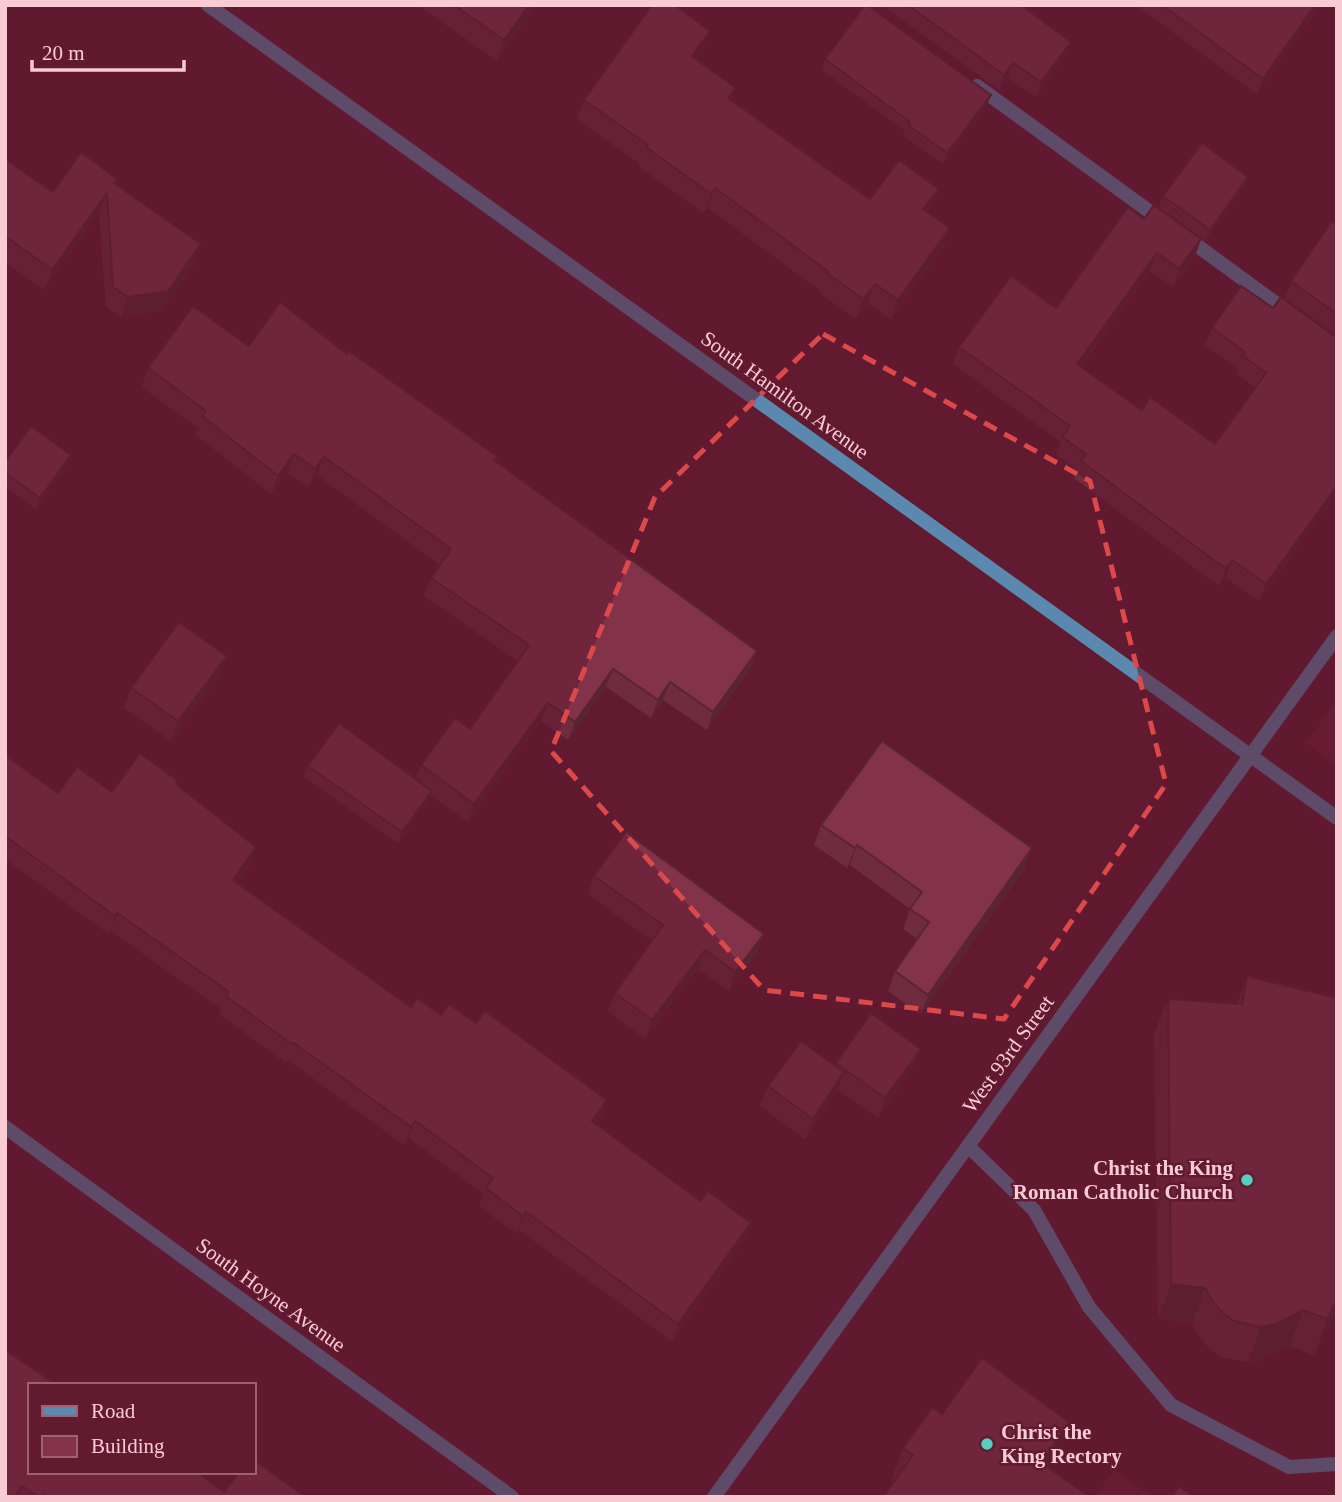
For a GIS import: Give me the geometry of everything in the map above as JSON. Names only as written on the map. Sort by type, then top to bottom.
[{"type":"street","name":"South Hamilton Avenue","points":[[208,5],[1337,818]]},
{"type":"street","points":[[966,79],[1303,323]]},
{"type":"street","name":"West 93rd Street","points":[[714,1497],[1337,636]]},
{"type":"street","name":"South Hoyne Avenue","points":[[5,1127],[512,1497]]},
{"type":"street","points":[[968,1146],[1034,1210],[1089,1307],[1171,1405],[1289,1467],[1337,1464]]},
{"type":"highlighted area","points":[[823,334],[1090,481],[1166,784],[1004,1019],[764,990],[551,751],[655,497]]},
{"type":"shaded area","points":[[1337,700],[1337,765],[1306,743]]},
{"type":"shaded area","points":[[1114,1470],[1152,1497],[1095,1497]]},
{"type":"building","points":[[454,5],[529,5],[504,40]]},
{"type":"building","points":[[652,5],[675,5],[710,31],[692,56],[736,88],[728,98],[870,199],[899,160],[939,189],[923,209],[950,228],[898,300],[875,284],[863,299],[715,188],[711,194],[584,100]]},
{"type":"building","points":[[865,5],[991,95],[947,153],[825,59]]},
{"type":"building","points":[[908,5],[1021,5],[1071,42],[1041,82],[1013,63],[1004,75]]},
{"type":"building","points":[[1162,5],[1315,5],[1263,79]]},
{"type":"building","points":[[1202,143],[1248,177],[1210,230],[1163,196]]},
{"type":"building","points":[[81,152],[117,179],[114,183],[201,244],[168,291],[128,297],[113,287],[107,193],[52,270],[8,238],[5,241],[5,159],[53,192]]},
{"type":"building","points":[[1154,205],[1201,239],[1179,269],[1157,253],[1077,364],[1142,410],[1150,397],[1215,444],[1266,373],[1242,355],[1245,352],[1212,328],[1241,286],[1273,308],[1281,297],[1337,338],[1337,486],[1266,584],[1232,560],[1226,569],[1081,461],[1086,454],[1062,437],[1070,426],[959,347],[1011,276],[1056,308],[1128,207],[1144,219]]},
{"type":"building","points":[[1332,221],[1337,224],[1337,314],[1291,281]]},
{"type":"building","points":[[280,302],[347,354],[349,351],[497,456],[494,460],[757,651],[713,712],[670,682],[658,700],[613,669],[575,722],[548,703],[474,804],[421,765],[455,718],[470,729],[529,645],[431,578],[451,549],[324,457],[315,469],[294,454],[278,476],[202,416],[206,411],[148,368],[193,306],[249,346]]},
{"type":"building","points":[[31,426],[71,455],[40,498],[5,473],[5,462]]},
{"type":"building","points":[[179,622],[227,656],[178,721],[131,688]]},
{"type":"building","points":[[339,723],[432,791],[402,832],[308,766]]},
{"type":"building","points":[[882,741],[1032,848],[928,995],[895,971],[929,922],[910,909],[922,892],[857,845],[855,848],[821,825]]},
{"type":"building","points":[[140,753],[178,781],[176,784],[256,847],[233,880],[411,1007],[417,998],[441,1015],[449,1004],[476,1023],[485,1011],[607,1100],[592,1121],[701,1201],[708,1191],[751,1223],[678,1324],[526,1212],[523,1216],[486,1188],[493,1178],[415,1121],[411,1127],[294,1043],[293,1045],[226,996],[229,992],[117,913],[115,916],[5,836],[5,755],[58,793],[77,767],[112,792]]},
{"type":"building","points":[[626,832],[764,934],[735,972],[705,950],[652,1020],[615,993],[663,925],[594,876]]},
{"type":"building","name":"Christ the King Roman Catholic Church","points":[[1247,976],[1337,998],[1337,1300],[1327,1319],[1303,1310],[1276,1324],[1261,1327],[1234,1321],[1213,1302],[1205,1288],[1171,1284],[1168,999],[1242,1004]]},
{"type":"building","points":[[871,1013],[921,1049],[885,1098],[836,1063]]},
{"type":"building","points":[[801,1041],[844,1072],[813,1119],[768,1086]]},
{"type":"building","points":[[5,1350],[54,1383],[28,1383],[28,1474],[200,1474],[224,1492],[238,1474],[256,1474],[256,1461],[306,1497],[39,1497],[22,1486],[14,1497],[5,1497]]},
{"type":"building","points":[[982,1358],[1069,1422],[1042,1463],[1090,1497],[883,1497],[913,1455],[903,1448],[933,1407],[942,1414]]},
{"type":"building","points":[[1179,1486],[1195,1497],[1172,1497]]},
{"type":"place","name":"Christ the King Roman Catholic Church","points":[[1247,1180]]},
{"type":"place","name":"Christ the King Rectory","points":[[987,1444]]}]
